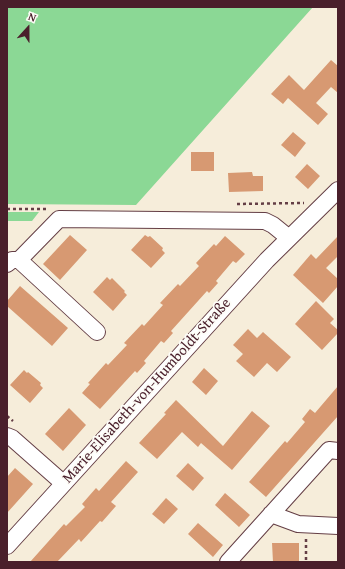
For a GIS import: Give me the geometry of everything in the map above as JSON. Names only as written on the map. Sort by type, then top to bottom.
[{"type":"street","name":"Marie-Elisabeth-von-Humboldt-Straße","points":[[7,546],[258,270],[338,190]]},
{"type":"street","points":[[97,332],[13,262],[55,214],[265,221],[273,225],[289,238]]},
{"type":"street","points":[[7,436],[12,438],[63,483]]},
{"type":"street","points":[[228,562],[329,450],[338,451]]},
{"type":"street","points":[[271,514],[298,524],[338,526]]},
{"type":"path","points":[[7,209],[55,214]]},
{"type":"path","points":[[306,525],[306,562]]},
{"type":"green space","points":[[7,7],[313,7],[136,205],[7,204]]},
{"type":"green space","points":[[7,212],[39,212],[32,221],[7,221]]},
{"type":"building","points":[[331,60],[338,66],[338,93],[331,87],[316,103],[328,114],[318,125],[288,98],[283,104],[271,94],[289,75],[304,90]]},
{"type":"building","points":[[293,132],[306,143],[295,157],[281,145]]},
{"type":"building","points":[[191,152],[214,152],[214,171],[191,171]]},
{"type":"building","points":[[307,164],[320,176],[308,189],[295,177]]},
{"type":"building","points":[[252,172],[253,176],[263,176],[263,191],[229,192],[228,173]]},
{"type":"building","points":[[70,235],[87,250],[60,280],[43,264]]},
{"type":"building","points":[[145,235],[148,237],[150,236],[163,248],[162,250],[165,253],[151,268],[131,250]]},
{"type":"building","points":[[225,236],[245,254],[236,263],[233,261],[216,281],[218,283],[209,293],[207,291],[171,331],[173,333],[164,343],[161,341],[144,361],[146,363],[137,373],[135,371],[100,409],[82,393],[90,384],[88,383],[106,363],[108,365],[127,345],[124,343],[142,324],[144,326],[163,305],[160,303],[178,284],[180,286],[199,266],[196,263],[214,244],[216,246]]},
{"type":"building","points":[[338,236],[338,256],[326,268],[338,279],[338,286],[323,303],[293,275],[311,254],[316,259]]},
{"type":"building","points":[[107,277],[110,280],[112,278],[127,295],[113,311],[93,292]]},
{"type":"building","points":[[20,286],[68,328],[52,346],[7,306],[7,301]]},
{"type":"building","points":[[316,301],[334,319],[330,323],[338,330],[338,333],[322,350],[295,324]]},
{"type":"building","points":[[248,329],[257,338],[263,332],[291,357],[277,372],[267,363],[254,377],[236,361],[243,354],[233,345]]},
{"type":"building","points":[[204,368],[218,381],[206,395],[192,382]]},
{"type":"building","points":[[24,370],[41,383],[40,385],[43,388],[30,403],[10,385]]},
{"type":"building","points":[[338,386],[338,416],[266,497],[249,482],[285,441],[287,443],[305,422],[302,419],[310,409],[315,413]]},
{"type":"building","points":[[176,400],[223,446],[252,411],[270,426],[232,470],[201,443],[198,447],[182,432],[157,459],[139,443],[166,414],[164,413]]},
{"type":"building","points":[[69,408],[86,425],[63,451],[45,434]]},
{"type":"building","points":[[126,461],[138,472],[111,502],[116,506],[102,522],[100,521],[81,542],[79,539],[57,562],[30,562],[64,524],[66,526],[85,507],[82,504],[96,488],[99,491]]},
{"type":"building","points":[[188,463],[204,478],[193,491],[176,476]]},
{"type":"building","points":[[15,468],[33,484],[7,513],[7,477]]},
{"type":"building","points":[[225,493],[250,515],[239,527],[215,505]]},
{"type":"building","points":[[166,498],[178,509],[164,524],[152,514]]},
{"type":"building","points":[[198,523],[223,545],[213,557],[188,534]]},
{"type":"building","points":[[272,543],[299,543],[299,562],[273,562]]}]
